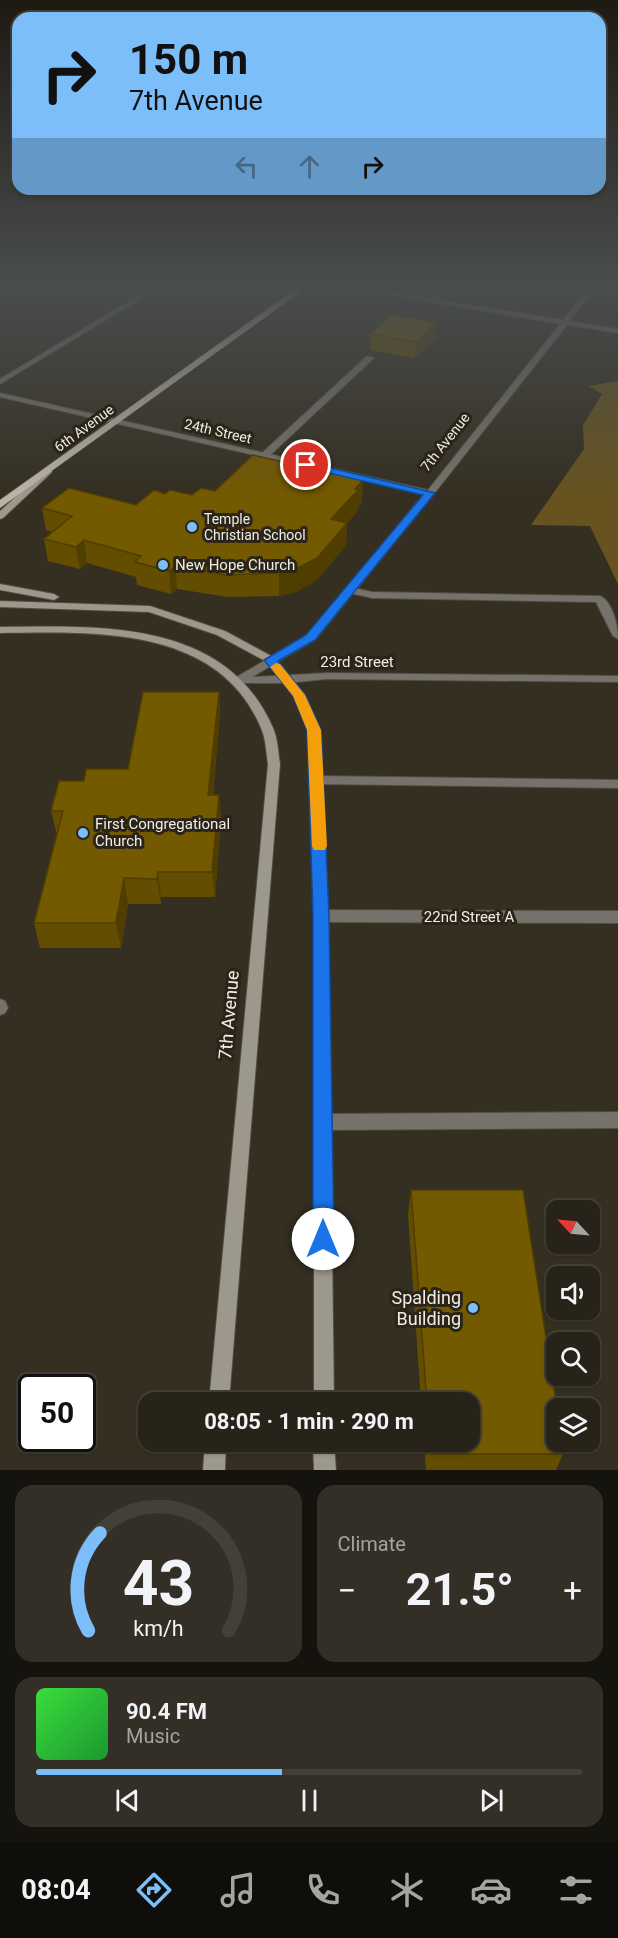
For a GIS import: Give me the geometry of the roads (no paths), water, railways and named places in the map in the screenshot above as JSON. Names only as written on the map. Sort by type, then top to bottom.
[{"type":"main road","name":"6th Avenue","points":[[0,506],[207,357]]},
{"type":"main road","points":[[0,516],[48,471]]},
{"type":"main road","points":[[0,587],[43,597],[101,599],[150,609],[221,633],[271,660],[299,695],[314,730],[318,780],[321,916],[324,1392]]},
{"type":"main road","points":[[0,604],[150,609]]},
{"type":"main road","points":[[0,630],[95,631],[164,640],[199,653],[237,681]]},
{"type":"main road","name":"7th Avenue","points":[[220,1392],[274,764],[268,729],[252,698],[237,681]]},
{"type":"main road","points":[[214,1470],[215,1452]]},
{"type":"main road","points":[[324,1452],[325,1470]]},
{"type":"street","points":[[0,382],[42,357]]},
{"type":"street","name":"7th Avenue","points":[[237,681],[311,638],[538,357]]},
{"type":"street","points":[[265,456],[370,358]]},
{"type":"street","name":"24th Street","points":[[0,395],[430,493]]},
{"type":"street","points":[[350,590],[375,595],[600,599],[618,636]]},
{"type":"street","name":"23rd Street","points":[[237,681],[327,676],[618,679]]},
{"type":"street","points":[[318,780],[618,784]]},
{"type":"street","name":"22nd Street A","points":[[321,916],[618,917]]},
{"type":"street","points":[[322,1122],[618,1120]]},
{"type":"place","name":"Temple Christian School","points":[[192,527]]},
{"type":"place","name":"New Hope Church","points":[[163,565]]},
{"type":"place","name":"First Congregational Church","points":[[83,833]]},
{"type":"place","name":"Spalding Building","points":[[473,1308]]}]
